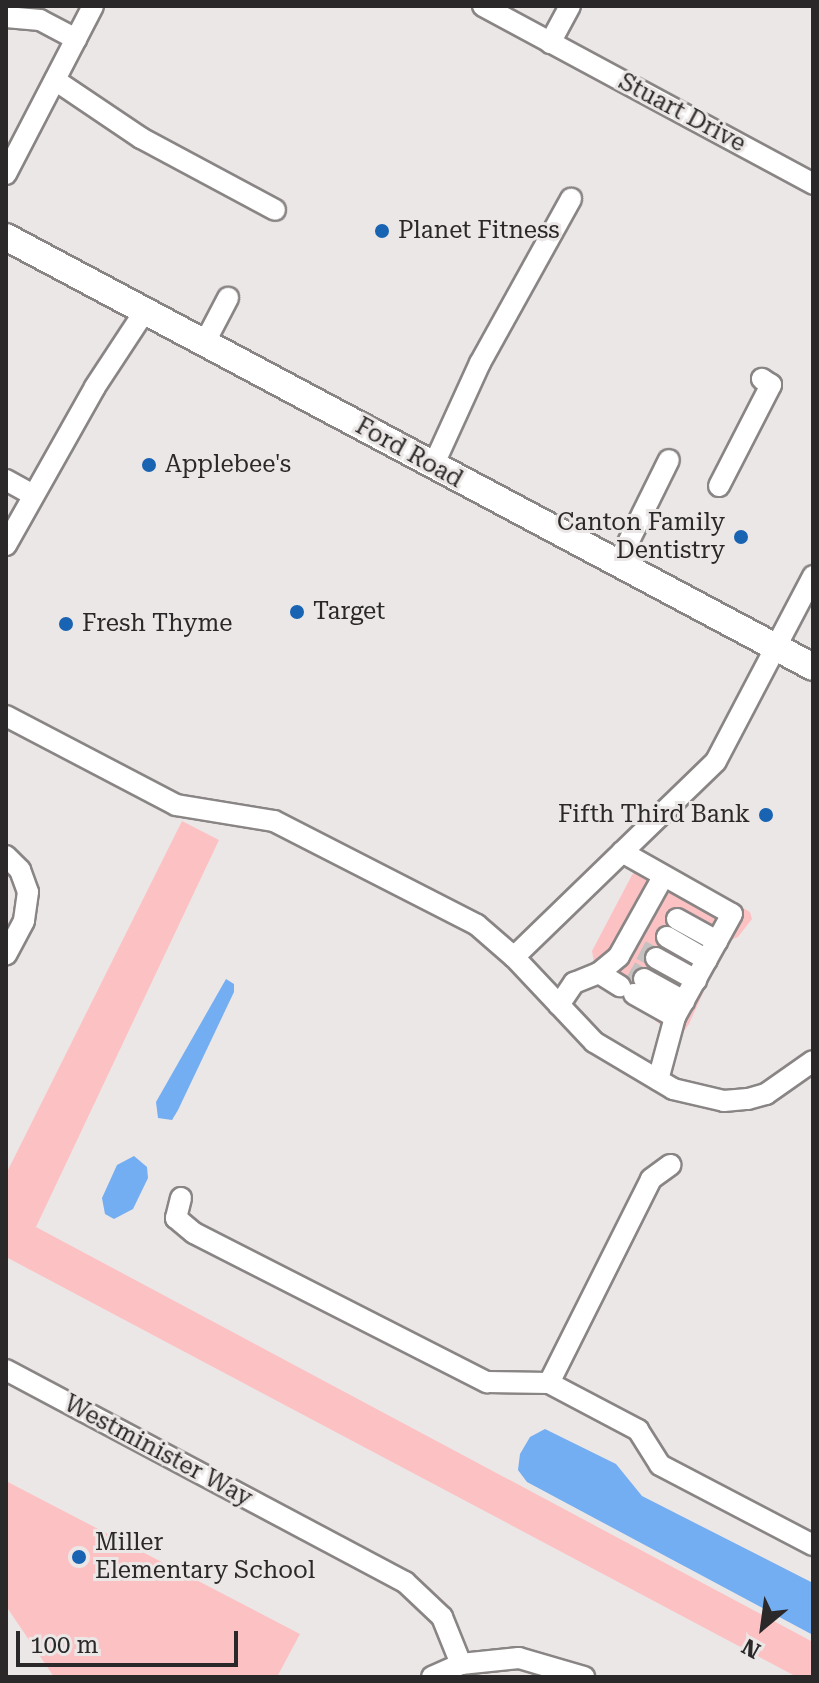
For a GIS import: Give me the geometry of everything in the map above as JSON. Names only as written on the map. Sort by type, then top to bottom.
[{"type":"main road","name":"Ford Road","points":[[6,237],[813,667]]},
{"type":"street","points":[[6,174],[93,6]]},
{"type":"street","name":"Stuart Drive","points":[[483,6],[813,184]]},
{"type":"street","points":[[550,43],[570,6]]},
{"type":"street","points":[[6,17],[40,20],[76,39]]},
{"type":"street","points":[[55,80],[141,138],[275,210]]},
{"type":"street","points":[[433,466],[480,363],[571,199]]},
{"type":"street","points":[[205,342],[228,298]]},
{"type":"street","points":[[6,545],[145,311]]},
{"type":"street","points":[[719,486],[771,385],[762,379]]},
{"type":"street","points":[[617,565],[669,460]]},
{"type":"street","points":[[6,480],[33,495]]},
{"type":"street","points":[[514,957],[716,761],[813,576]]},
{"type":"street","points":[[6,716],[176,805],[274,821],[477,925],[514,957],[594,1042],[658,1080],[702,1098],[748,1099],[775,1088],[813,1061]]},
{"type":"street","points":[[622,852],[732,914],[679,1009],[658,1080]]},
{"type":"street","points":[[6,856],[26,880],[24,921],[6,955]]},
{"type":"street","points":[[624,978],[658,920],[663,877]]},
{"type":"street","points":[[658,920],[717,941]]},
{"type":"street","points":[[658,920],[707,960]]},
{"type":"street","points":[[641,950],[696,980]]},
{"type":"street","points":[[559,1005],[574,983],[624,978],[679,1009]]},
{"type":"street","points":[[549,1383],[651,1179],[670,1165]]},
{"type":"street","points":[[181,1198],[176,1218],[183,1227],[487,1382],[549,1383],[638,1430],[660,1465],[813,1545]]},
{"type":"street","name":"Westminister Way","points":[[6,1370],[405,1582],[442,1617],[461,1664]]},
{"type":"street","points":[[432,1677],[461,1664],[519,1658],[584,1677]]},
{"type":"shaded area","points":[[182,821],[219,840],[36,1227],[813,1642],[813,1677],[797,1677],[6,1257],[6,1174]]},
{"type":"shaded area","points":[[656,857],[750,912],[752,919],[738,937],[726,942],[689,1024],[681,1035],[672,1036],[594,963],[592,951],[632,875],[646,858]]},
{"type":"shaded area","name":"Miller Elementary School","points":[[6,1481],[300,1634],[277,1677],[54,1677],[6,1606]]},
{"type":"water","points":[[226,979],[234,984],[234,992],[178,1110],[172,1120],[158,1118],[156,1102]]},
{"type":"water","points":[[134,1156],[147,1167],[148,1178],[133,1209],[114,1219],[105,1214],[102,1198],[117,1165]]},
{"type":"water","points":[[545,1429],[616,1464],[642,1496],[813,1583],[813,1635],[527,1482],[518,1470],[520,1454],[530,1437]]},
{"type":"tunnel","points":[[641,950],[656,958]]},
{"type":"tunnel","points":[[630,971],[644,979]]},
{"type":"place","name":"Planet Fitness","points":[[382,231]]},
{"type":"place","name":"Applebee's","points":[[149,465]]},
{"type":"place","name":"Canton Family Dentistry","points":[[741,537]]},
{"type":"place","name":"Target","points":[[297,612]]},
{"type":"place","name":"Fresh Thyme","points":[[66,624]]},
{"type":"place","name":"Fifth Third Bank","points":[[766,815]]},
{"type":"place","name":"Miller Elementary School","points":[[79,1557]]}]
